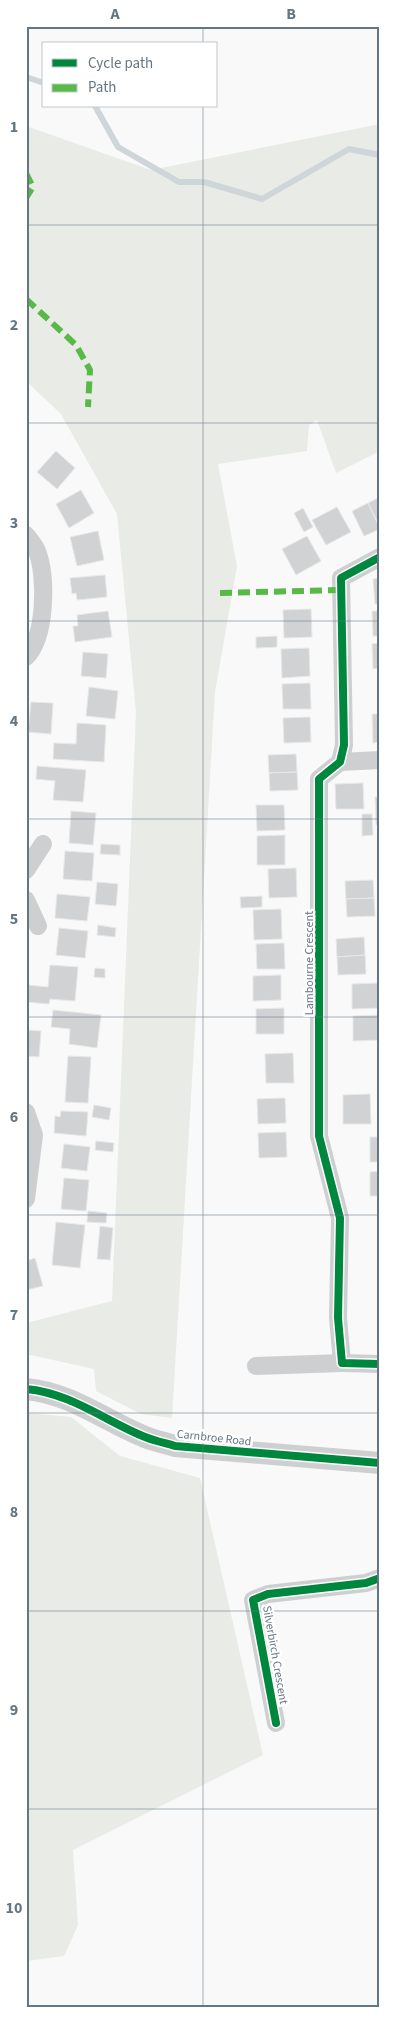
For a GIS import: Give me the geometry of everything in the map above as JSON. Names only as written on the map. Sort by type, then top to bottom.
[{"type":"street","points":[[26,535],[37,551],[43,581],[44,603],[40,630],[26,657]]},
{"type":"street","points":[[380,557],[341,578],[344,745],[340,762],[380,760]]},
{"type":"street","name":"Lambourne Crescent","points":[[340,762],[319,779],[319,1136],[340,1218],[338,1318],[342,1363]]},
{"type":"street","points":[[26,870],[42,844]]},
{"type":"street","points":[[26,900],[38,926]]},
{"type":"street","points":[[26,1112],[34,1135],[26,1199]]},
{"type":"street","points":[[256,1366],[342,1363],[380,1364]]},
{"type":"street","name":"Carnbroe Road","points":[[26,1390],[42,1391],[74,1401],[145,1437],[175,1446],[380,1463]]},
{"type":"street","name":"Silverbirch Crescent","points":[[276,1723],[253,1600],[268,1594],[366,1582],[380,1578]]},
{"type":"shaded area","points":[[380,124],[380,451],[336,473],[317,420],[309,425],[307,451],[218,464],[237,566],[215,692],[172,1418],[141,1414],[96,1391],[94,1369],[26,1354],[26,1323],[112,1301],[136,712],[117,514],[61,414],[26,381],[26,126],[151,170]]},
{"type":"shaded area","points":[[26,1413],[71,1417],[120,1456],[200,1478],[263,1755],[73,1850],[78,1925],[64,1956],[26,1961]]},
{"type":"building","points":[[56,451],[75,468],[57,489],[37,472]]},
{"type":"building","points":[[81,490],[94,513],[69,528],[56,504]]},
{"type":"building","points":[[380,497],[380,527],[368,503]]},
{"type":"building","points":[[368,503],[380,529],[364,536],[352,511]]},
{"type":"building","points":[[337,507],[351,532],[326,545],[312,520]]},
{"type":"building","points":[[303,508],[313,527],[304,532],[294,513]]},
{"type":"building","points":[[98,531],[104,560],[77,566],[70,537]]},
{"type":"building","points":[[307,536],[321,561],[296,575],[282,549]]},
{"type":"building","points":[[105,575],[107,597],[77,600],[76,593],[72,594],[70,578]]},
{"type":"building","points":[[380,578],[380,604],[375,604],[373,579]]},
{"type":"building","points":[[311,609],[312,637],[284,638],[283,610]]},
{"type":"building","points":[[108,611],[112,637],[75,642],[73,626],[78,626],[77,615]]},
{"type":"building","points":[[372,611],[380,611],[380,636],[373,636]]},
{"type":"building","points":[[277,636],[277,647],[256,648],[256,637]]},
{"type":"building","points":[[380,643],[380,668],[373,669],[372,644]]},
{"type":"building","points":[[309,648],[310,676],[282,678],[281,649]]},
{"type":"building","points":[[83,652],[108,654],[106,678],[81,676]]},
{"type":"building","points":[[310,683],[311,709],[283,709],[282,684]]},
{"type":"building","points":[[89,687],[118,691],[115,719],[86,716]]},
{"type":"building","points":[[31,702],[53,703],[51,734],[28,732]]},
{"type":"building","points":[[372,714],[380,714],[380,742],[373,743]]},
{"type":"building","points":[[310,717],[311,742],[284,743],[283,718]]},
{"type":"building","points":[[77,723],[106,725],[104,762],[53,759],[54,743],[76,744]]},
{"type":"building","points":[[296,754],[297,772],[269,773],[268,755]]},
{"type":"building","points":[[37,766],[86,770],[83,802],[53,800],[55,781],[36,779]]},
{"type":"building","points":[[297,772],[298,790],[270,791],[269,773]]},
{"type":"building","points":[[363,783],[364,809],[336,809],[335,784]]},
{"type":"building","points":[[375,797],[380,797],[380,825],[376,825]]},
{"type":"building","points":[[256,805],[284,805],[285,830],[257,831]]},
{"type":"building","points":[[71,811],[96,813],[93,845],[69,843]]},
{"type":"building","points":[[362,814],[372,814],[373,835],[362,836]]},
{"type":"building","points":[[285,835],[285,865],[257,865],[257,836]]},
{"type":"building","points":[[101,844],[120,845],[120,855],[100,854]]},
{"type":"building","points":[[65,851],[94,853],[92,881],[63,879]]},
{"type":"building","points":[[296,868],[297,897],[269,898],[268,869]]},
{"type":"building","points":[[373,880],[374,898],[346,899],[345,881]]},
{"type":"building","points":[[97,882],[118,884],[116,906],[95,904]]},
{"type":"building","points":[[57,894],[90,897],[87,921],[55,918]]},
{"type":"building","points":[[262,896],[262,907],[241,908],[240,897]]},
{"type":"building","points":[[374,898],[375,916],[347,917],[346,899]]},
{"type":"building","points":[[281,909],[282,939],[254,940],[253,910]]},
{"type":"building","points":[[98,925],[116,928],[115,937],[97,935]]},
{"type":"building","points":[[59,928],[88,931],[85,958],[56,955]]},
{"type":"building","points":[[364,937],[365,955],[337,957],[336,939]]},
{"type":"building","points":[[284,943],[285,969],[257,969],[256,944]]},
{"type":"building","points":[[365,955],[366,974],[338,975],[337,957]]},
{"type":"building","points":[[50,965],[78,967],[75,1001],[50,999],[49,1004],[26,1002],[27,985],[48,987]]},
{"type":"building","points":[[95,968],[105,969],[105,978],[94,977]]},
{"type":"building","points":[[281,975],[281,1000],[253,1001],[253,976]]},
{"type":"building","points":[[379,983],[380,1008],[352,1009],[352,984]]},
{"type":"building","points":[[284,1008],[284,1034],[256,1034],[256,1009]]},
{"type":"building","points":[[53,1010],[101,1015],[97,1048],[69,1044],[70,1029],[51,1027]]},
{"type":"building","points":[[380,1015],[380,1040],[353,1041],[353,1016]]},
{"type":"building","points":[[26,1030],[41,1031],[39,1057],[26,1056]]},
{"type":"building","points":[[293,1053],[294,1083],[266,1083],[265,1054]]},
{"type":"building","points":[[68,1056],[91,1057],[88,1103],[65,1102]]},
{"type":"building","points":[[370,1094],[371,1124],[343,1124],[343,1095]]},
{"type":"building","points":[[285,1098],[286,1123],[258,1124],[257,1099]]},
{"type":"building","points":[[94,1105],[111,1108],[109,1120],[92,1117]]},
{"type":"building","points":[[61,1111],[88,1112],[86,1136],[54,1133],[55,1116],[60,1117]]},
{"type":"building","points":[[286,1132],[287,1157],[259,1158],[258,1133]]},
{"type":"building","points":[[370,1137],[380,1137],[380,1162],[370,1162]]},
{"type":"building","points":[[96,1141],[114,1143],[113,1152],[95,1150]]},
{"type":"building","points":[[64,1144],[90,1147],[87,1171],[61,1168]]},
{"type":"building","points":[[380,1171],[380,1196],[370,1196],[370,1172]]},
{"type":"building","points":[[64,1178],[89,1180],[86,1211],[61,1209]]},
{"type":"building","points":[[88,1211],[107,1213],[106,1223],[87,1222]]},
{"type":"building","points":[[56,1222],[85,1225],[80,1268],[52,1265]]},
{"type":"building","points":[[100,1226],[113,1228],[110,1260],[97,1259]]},
{"type":"building","points":[[35,1258],[43,1286],[26,1290],[26,1261]]},
{"type":"waterway","points":[[26,77],[42,82]]},
{"type":"waterway","points":[[96,108],[118,147],[179,182],[204,182],[262,199],[349,149],[380,155]]},
{"type":"marked path","points":[[26,173],[33,187],[26,198]]},
{"type":"marked path","points":[[26,299],[76,345],[90,370],[88,407]]},
{"type":"marked path","points":[[220,593],[340,590]]},
{"type":"cycle path","points":[[380,557],[341,578],[344,745],[340,762],[319,779],[319,1136],[340,1218],[338,1318],[342,1363],[380,1364]]},
{"type":"cycle path","points":[[26,1389],[58,1396],[87,1408],[130,1431],[175,1446],[380,1463]]},
{"type":"cycle path","points":[[276,1723],[253,1600],[268,1594],[366,1583],[380,1578]]}]
